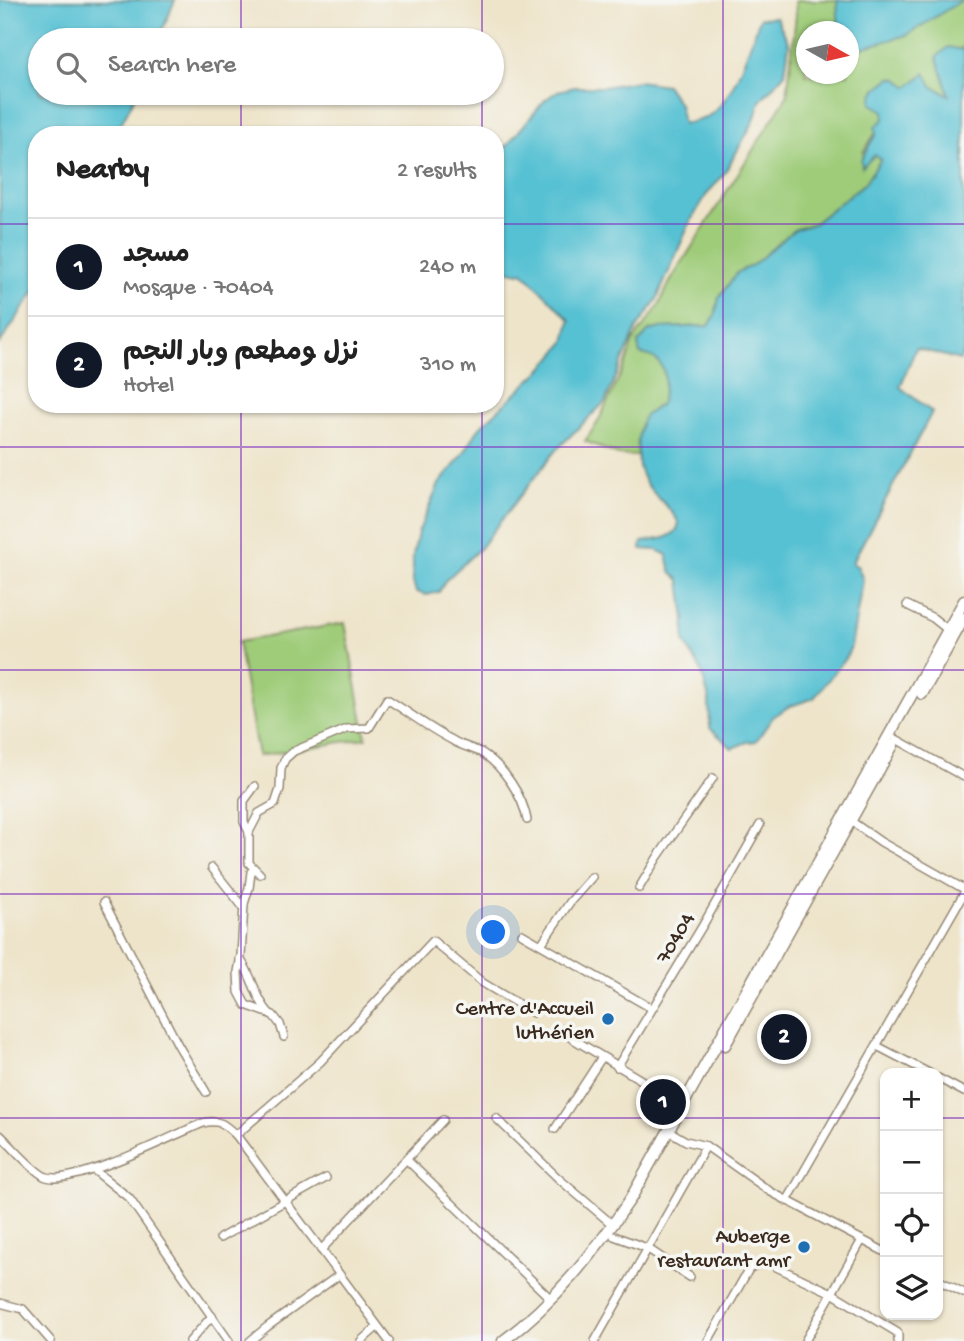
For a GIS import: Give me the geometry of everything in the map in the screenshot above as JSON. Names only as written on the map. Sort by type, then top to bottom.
[{"type":"main road","points":[[507,1340],[553,1307],[613,1231],[672,1133],[848,819],[964,601]]},
{"type":"main road","points":[[672,1133],[683,1105],[964,618]]},
{"type":"main road","points":[[507,1340],[551,1299],[613,1231]]},
{"type":"street","points":[[907,605],[933,618],[948,630]]},
{"type":"street","points":[[260,874],[248,863],[249,832],[259,813],[275,804],[285,759],[311,743],[347,729],[369,727],[387,699],[452,740],[485,755],[499,767],[513,788],[527,820]]},
{"type":"street","points":[[896,739],[964,777]]},
{"type":"street","points":[[639,888],[713,778]]},
{"type":"street","points":[[249,832],[244,822],[244,801],[255,786]]},
{"type":"street","points":[[787,1201],[964,891],[881,842],[848,819]]},
{"type":"street","name":"70404","points":[[617,1067],[760,825]]},
{"type":"street","points":[[212,868],[243,907],[244,905]]},
{"type":"street","points":[[251,872],[244,905],[237,985],[246,1004],[269,1014]]},
{"type":"street","points":[[542,943],[570,902],[592,877]]},
{"type":"street","points":[[104,902],[178,1045],[206,1092]]},
{"type":"street","points":[[522,934],[542,943],[651,1008]]},
{"type":"street","points":[[236,1135],[320,1062],[433,941],[483,984],[533,1013]]},
{"type":"street","points":[[240,959],[249,972],[261,1005],[280,1024],[284,1037]]},
{"type":"street","points":[[568,1036],[683,1105]]},
{"type":"street","points":[[877,1046],[919,1068]]},
{"type":"street","points":[[555,1129],[602,1057]]},
{"type":"street","points":[[943,1080],[964,1091]]},
{"type":"street","points":[[496,1118],[613,1231],[647,1248],[690,1277]]},
{"type":"street","points":[[0,1135],[42,1175],[64,1178],[94,1170],[202,1123],[215,1120],[223,1123],[236,1135],[389,1341]]},
{"type":"street","points":[[321,1250],[443,1120]]},
{"type":"street","points":[[672,1133],[686,1141],[706,1146],[787,1201],[880,1249]]},
{"type":"street","points":[[595,1341],[706,1146]]},
{"type":"street","points":[[407,1160],[551,1299]]},
{"type":"street","points":[[94,1170],[129,1198],[229,1341]]},
{"type":"street","points":[[220,1238],[326,1178]]},
{"type":"street","points":[[805,1341],[862,1240]]},
{"type":"street","points":[[709,1341],[749,1269],[758,1264],[770,1264],[832,1293],[898,1333],[898,1341]]},
{"type":"street","points":[[250,1341],[339,1275]]},
{"type":"street","points":[[943,1282],[964,1293]]},
{"type":"street","points":[[0,1303],[23,1309],[51,1341]]},
{"type":"street","points":[[190,1341],[212,1316]]},
{"type":"street","points":[[360,1341],[377,1327]]},
{"type":"green space","points":[[795,0],[964,0],[964,50],[961,48],[949,95],[915,82],[907,88],[891,78],[875,90],[884,111],[884,120],[863,152],[881,159],[865,183],[813,224],[794,230],[753,265],[738,272],[719,297],[715,316],[709,326],[661,328],[649,331],[638,343],[640,354],[652,355],[662,365],[666,382],[661,403],[645,417],[639,435],[638,456],[618,455],[585,441],[598,422],[627,361],[633,341],[658,307],[671,280],[787,96],[796,15]]},
{"type":"green space","points":[[345,623],[366,738],[258,756],[238,642]]},
{"type":"water","points":[[0,0],[175,0],[163,28],[28,28],[28,105],[131,105],[120,126],[28,126],[28,301],[0,343]]},
{"type":"water","points":[[837,0],[962,0],[907,35],[859,49],[859,21],[838,21]]},
{"type":"water","points":[[776,17],[789,43],[785,73],[760,101],[754,121],[724,174],[707,194],[690,222],[657,299],[637,328],[605,402],[556,450],[479,549],[446,580],[439,592],[427,595],[416,592],[413,582],[413,556],[418,533],[439,484],[462,456],[480,427],[495,413],[504,413],[504,405],[543,368],[565,342],[570,320],[523,272],[504,269],[504,149],[545,100],[558,91],[575,87],[604,87],[638,81],[666,85],[679,104],[683,124],[705,118],[715,111],[732,88],[760,18]]},
{"type":"water","points":[[948,47],[964,50],[964,350],[960,360],[916,348],[900,387],[932,412],[852,563],[858,567],[863,580],[847,656],[814,698],[788,707],[773,717],[756,741],[732,748],[710,728],[709,699],[701,670],[684,641],[685,619],[680,580],[671,572],[667,555],[657,550],[641,549],[642,542],[665,538],[676,532],[679,523],[646,482],[639,466],[637,448],[640,428],[644,417],[662,402],[665,378],[662,366],[654,358],[640,354],[638,343],[649,331],[661,328],[709,326],[715,316],[719,298],[738,272],[753,265],[794,230],[813,224],[865,183],[881,160],[875,155],[862,167],[861,160],[876,134],[875,127],[884,119],[884,111],[872,104],[875,92],[891,78],[898,79],[908,87],[925,73],[933,87],[949,95],[937,57]]},
{"type":"place","name":"Centre d'Accueil luthérien","points":[[608,1019]]},
{"type":"place","name":"نزل ومطعم وبار النجم","points":[[784,1037]]},
{"type":"place","name":"مسجد","points":[[663,1102]]},
{"type":"place","name":"Auberge restaurant amr","points":[[804,1247]]}]
